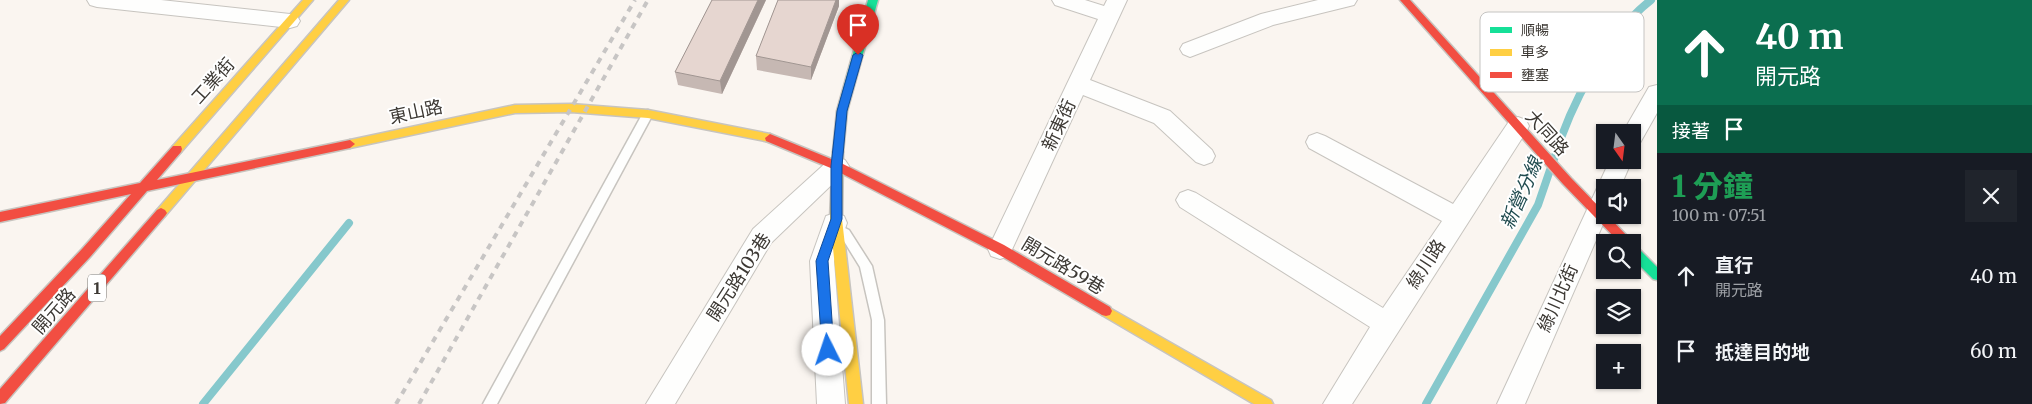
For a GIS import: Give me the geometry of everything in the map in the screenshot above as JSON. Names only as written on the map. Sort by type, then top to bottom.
[{"type":"street","points":[[97,0],[290,21]]},
{"type":"street","name":"工業街","points":[[144,187],[308,0]]},
{"type":"street","name":"1","points":[[192,177],[344,0]]},
{"type":"street","points":[[856,404],[836,219],[837,166],[842,111],[873,0]]},
{"type":"street","points":[[1062,0],[1113,7]]},
{"type":"street","points":[[1190,49],[1268,19],[1347,0]]},
{"type":"street","name":"大同路","points":[[1405,0],[1480,84]]},
{"type":"street","name":"新東街","points":[[1000,249],[1113,7]]},
{"type":"street","points":[[1078,84],[1162,117],[1204,156]]},
{"type":"street","name":"大同路","points":[[1488,92],[1567,181],[1596,199]]},
{"type":"street","points":[[1639,124],[1657,93]]},
{"type":"street","name":"東山路","points":[[0,217],[515,109],[571,108],[648,114],[774,139],[837,166]]},
{"type":"street","name":"綠川路","points":[[1337,404],[1387,324],[1518,126]]},
{"type":"street","points":[[1316,142],[1457,218]]},
{"type":"street","name":"開元路59巷","points":[[837,166],[1000,249],[1266,404]]},
{"type":"street","name":"開元路103巷","points":[[660,404],[762,236],[837,166]]},
{"type":"street","name":"開元路","points":[[0,399],[192,177]]},
{"type":"street","name":"開元路","points":[[0,345],[144,187]]},
{"type":"street","points":[[1188,200],[1387,324]]},
{"type":"street","name":"綠川北街","points":[[1511,404],[1596,213]]},
{"type":"street","points":[[831,404],[822,261],[836,219]]},
{"type":"street","points":[[1641,259],[1657,275]]},
{"type":"lane","points":[[490,404],[648,114]]},
{"type":"lane","points":[[836,219],[866,266],[878,320],[879,404]]},
{"type":"building","points":[[712,0],[758,0],[720,81],[675,72]]},
{"type":"building","points":[[778,0],[836,0],[811,67],[756,56]]},
{"type":"waterway","name":"新營分線","points":[[1638,12],[1651,0]]},
{"type":"waterway","name":"新營分線","points":[[1554,159],[1561,138],[1582,92]]},
{"type":"waterway","name":"新營分線","points":[[1426,404],[1538,205],[1550,170]]},
{"type":"waterway","points":[[203,404],[349,223]]},
{"type":"railway","points":[[396,404],[635,0]]},
{"type":"railway","points":[[419,404],[648,0]]},
{"type":"traffic: fast","points":[[838,152],[842,111],[873,0]]},
{"type":"traffic: fast","points":[[1641,259],[1657,275]]},
{"type":"traffic: slow","points":[[177,149],[308,0]]},
{"type":"traffic: slow","points":[[161,213],[344,0]]},
{"type":"traffic: slow","points":[[350,144],[515,109],[571,108],[648,114],[770,138]]},
{"type":"traffic: slow","points":[[838,152],[836,219],[856,404]]},
{"type":"traffic: slow","points":[[1106,311],[1266,404]]},
{"type":"traffic: jam","points":[[1405,0],[1480,84]]},
{"type":"traffic: jam","points":[[1487,92],[1567,181],[1618,234]]},
{"type":"traffic: jam","points":[[770,138],[837,166],[1000,249],[1106,311]]},
{"type":"traffic: jam","points":[[0,217],[350,144]]},
{"type":"traffic: jam","points":[[0,345],[86,253],[177,149]]},
{"type":"traffic: jam","points":[[0,399],[161,213]]},
{"type":"route","points":[[828,350],[822,261],[836,219],[837,166],[842,111],[858,55]]}]
